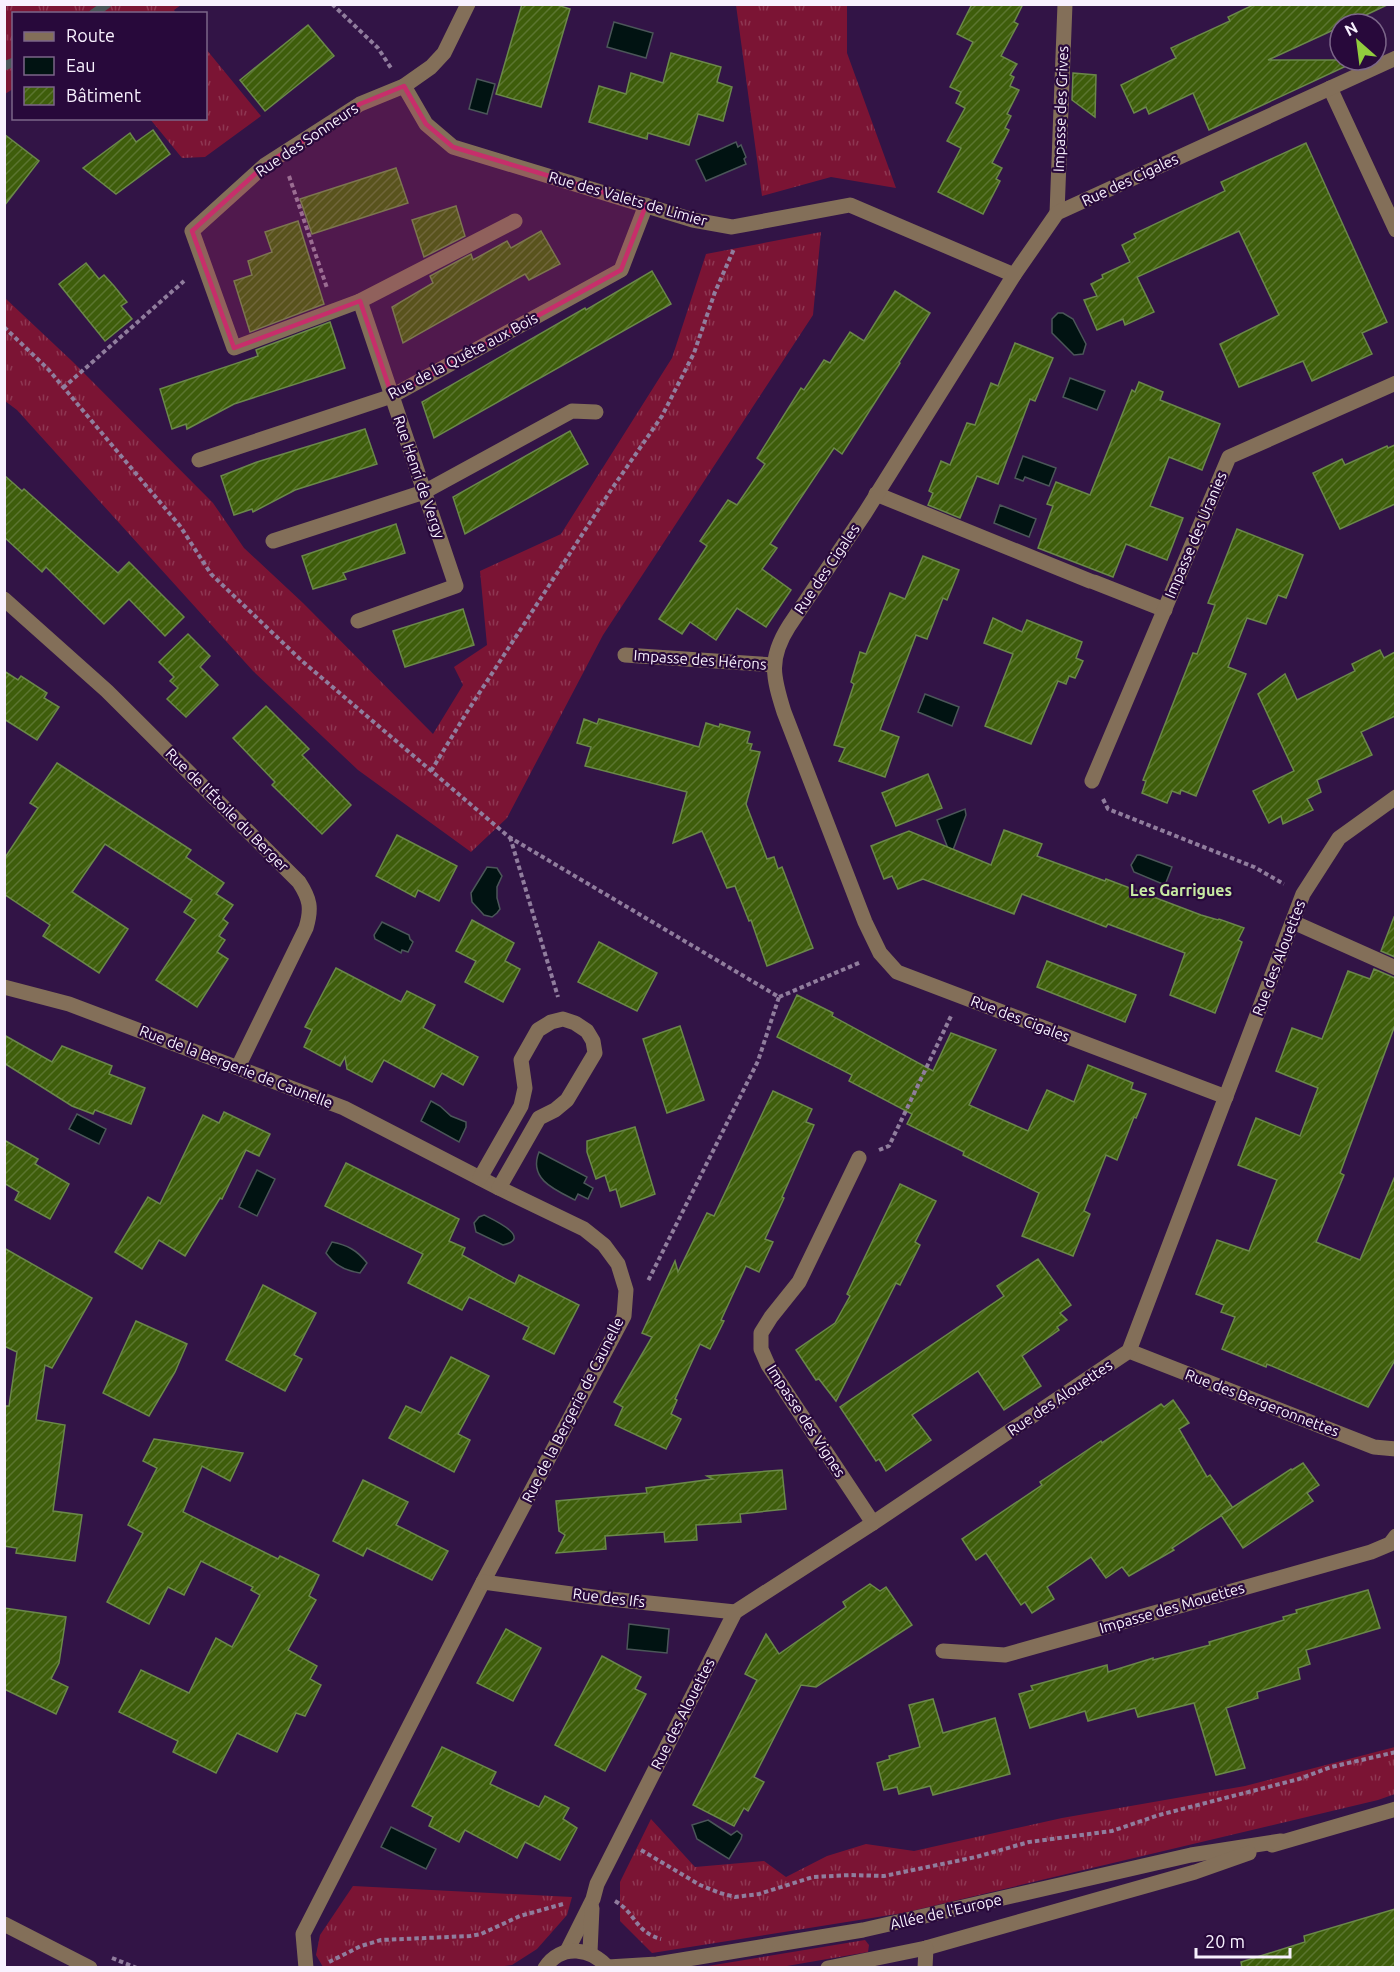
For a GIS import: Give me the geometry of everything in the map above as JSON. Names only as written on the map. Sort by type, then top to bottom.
[{"type":"street","name":"Rue des Sonneurs","points":[[203,264],[192,231],[265,165],[360,104],[404,86],[431,67],[444,53],[468,4]]},
{"type":"street","name":"Impasse des Grives","points":[[1057,213],[1065,4]]},
{"type":"street","name":"Rue des Cigales","points":[[1226,1097],[897,972],[880,953],[865,922],[784,712],[776,687],[774,665],[778,643],[876,494],[1014,275],[1057,213],[1395,58]]},
{"type":"street","name":"Rue des Valets de Limier","points":[[404,86],[426,124],[453,147],[693,220],[732,227],[850,205],[1014,275]]},
{"type":"street","points":[[1330,88],[1395,230]]},
{"type":"street","name":"Rue de la Quête aux Bois","points":[[199,460],[392,396],[621,270],[646,205]]},
{"type":"street","points":[[203,264],[234,348],[360,301],[514,221]]},
{"type":"street","name":"Rue Henri de Vergy","points":[[358,621],[456,586],[360,301]]},
{"type":"street","name":"Impasse des Uranies","points":[[1092,781],[1229,458],[1395,383]]},
{"type":"street","points":[[273,541],[424,492],[572,411],[596,412]]},
{"type":"street","points":[[876,494],[1165,610]]},
{"type":"street","name":"Rue de l'Étoile du Berger","points":[[4,599],[108,692],[299,882],[307,895],[310,912],[306,928],[238,1067]]},
{"type":"street","name":"Impasse des Hérons","points":[[625,655],[774,665]]},
{"type":"street","name":"Rue des Alouettes","points":[[567,1952],[593,1899],[597,1884],[735,1612],[1129,1351],[1303,894],[1339,838],[1395,796]]},
{"type":"street","points":[[1293,922],[1395,968]]},
{"type":"street","name":"Rue de la Bergerie de Caunelle","points":[[4,987],[69,1004],[344,1108],[584,1229],[604,1245],[618,1264],[626,1290],[624,1316],[483,1582],[303,1934],[306,1968]]},
{"type":"street","points":[[480,1178],[521,1106],[525,1088],[521,1060],[538,1030],[551,1022],[563,1019],[575,1023],[587,1031],[593,1041],[595,1053],[567,1100],[555,1110],[539,1118],[499,1188]]},
{"type":"street","name":"Impasse des Vignes","points":[[859,1158],[799,1282],[761,1333],[761,1349],[768,1365],[873,1522]]},
{"type":"street","name":"Rue des Bergeronnettes","points":[[1129,1351],[1374,1447],[1395,1449]]},
{"type":"street","name":"Impasse des Mouettes","points":[[943,1651],[1005,1655],[1371,1552],[1390,1544],[1395,1536]]},
{"type":"street","name":"Rue des Ifs","points":[[483,1582],[601,1598],[735,1612]]},
{"type":"street","name":"Allée de l'Europe","points":[[828,1968],[926,1948],[1195,1872],[1281,1841],[1395,1809]]},
{"type":"street","name":"Allée de l'Europe","points":[[608,1967],[657,1964],[863,1930],[1191,1855],[1281,1841]]},
{"type":"street","name":"Rue des Alouettes","points":[[590,1952],[593,1899]]},
{"type":"street","points":[[4,1924],[90,1968]]},
{"type":"street","points":[[925,1968],[926,1948]]},
{"type":"street","points":[[544,1966],[556,1956],[578,1950],[590,1952],[608,1967]]},
{"type":"path","points":[[332,4],[378,48],[404,86]]},
{"type":"path","points":[[282,155],[334,312]]},
{"type":"path","points":[[431,771],[473,702],[662,416],[694,353],[715,292],[734,251],[732,227]]},
{"type":"path","points":[[63,388],[203,264]]},
{"type":"path","points":[[4,327],[48,369],[180,526],[211,574],[302,661],[510,837],[779,997]]},
{"type":"path","points":[[1092,781],[1108,809],[1254,867],[1303,894]]},
{"type":"path","points":[[510,837],[563,1019]]},
{"type":"path","points":[[624,1316],[646,1285],[753,1071],[779,997],[880,953]]},
{"type":"path","points":[[859,1158],[889,1146],[961,996]]},
{"type":"path","points":[[620,1838],[700,1885],[735,1897],[759,1894],[813,1877],[884,1876],[976,1857],[1029,1842],[1112,1831],[1159,1815],[1299,1779],[1331,1767],[1395,1752]]},
{"type":"path","points":[[326,1963],[361,1946],[381,1940],[482,1934],[552,1906],[593,1899],[612,1900],[621,1905],[645,1933],[669,1939]]},
{"type":"highlighted area","points":[[404,86],[426,124],[453,147],[646,205],[621,270],[392,396],[360,301],[234,348],[192,231],[265,165],[360,104]]},
{"type":"green space","points":[[5,4],[181,5],[174,10],[175,12],[12,12],[12,90],[5,94]]},
{"type":"green space","points":[[736,5],[847,5],[847,53],[896,188],[831,177],[762,196]]},
{"type":"green space","points":[[207,50],[261,116],[205,157],[182,158],[151,120],[207,120]]},
{"type":"green space","points":[[821,232],[813,315],[603,635],[507,818],[471,852],[358,770],[253,671],[17,410],[5,401],[5,298],[73,362],[213,503],[244,548],[303,603],[433,734],[463,685],[454,667],[487,645],[480,571],[561,534],[672,358],[706,254]]},
{"type":"green space","points":[[1395,1747],[1395,1794],[1378,1800],[903,1913],[652,1953],[620,1921],[620,1882],[651,1819],[695,1867],[764,1861],[786,1877],[827,1856],[866,1844],[914,1851],[1062,1818],[1245,1786]]},
{"type":"green space","points":[[353,1886],[572,1897],[567,1915],[537,1949],[512,1965],[490,1968],[323,1967],[316,1955],[320,1935]]},
{"type":"green space","points":[[865,1940],[869,1945],[868,1952],[781,1967],[702,1967]]},
{"type":"water","points":[[614,22],[653,33],[646,58],[607,47]]},
{"type":"water","points":[[477,79],[495,84],[487,114],[469,109]]},
{"type":"water","points":[[736,142],[738,147],[741,145],[746,164],[706,181],[696,160]]},
{"type":"water","points":[[1058,313],[1063,313],[1073,319],[1086,344],[1083,354],[1074,355],[1052,333],[1052,319]]},
{"type":"water","points":[[1070,378],[1105,391],[1097,410],[1063,397]]},
{"type":"water","points":[[1023,456],[1056,468],[1049,486],[1025,477],[1023,481],[1015,478]]},
{"type":"water","points":[[1000,505],[1036,519],[1029,537],[994,523]]},
{"type":"water","points":[[925,694],[959,707],[952,726],[918,712]]},
{"type":"water","points":[[965,809],[966,815],[953,850],[949,851],[937,820]]},
{"type":"water","points":[[1137,855],[1172,867],[1165,885],[1134,872],[1131,865]]},
{"type":"water","points":[[487,867],[497,868],[502,876],[497,887],[500,909],[492,917],[484,915],[472,902],[471,893]]},
{"type":"water","points":[[382,922],[409,935],[413,942],[408,952],[402,950],[401,953],[375,939],[374,935]]},
{"type":"water","points":[[431,1101],[451,1116],[466,1122],[459,1142],[421,1121]]},
{"type":"water","points":[[77,1114],[106,1129],[99,1144],[69,1129]]},
{"type":"water","points":[[539,1152],[587,1177],[584,1183],[593,1188],[588,1199],[578,1194],[575,1200],[545,1182],[537,1169]]},
{"type":"water","points":[[257,1170],[275,1179],[257,1216],[239,1207]]},
{"type":"water","points":[[484,1215],[509,1229],[514,1238],[511,1242],[503,1245],[476,1232],[474,1223]]},
{"type":"water","points":[[332,1242],[351,1249],[363,1258],[367,1263],[360,1273],[341,1267],[329,1257],[326,1253]]},
{"type":"water","points":[[629,1624],[669,1629],[667,1653],[627,1649]]},
{"type":"water","points":[[708,1820],[731,1835],[737,1831],[742,1835],[729,1859],[697,1839],[692,1825]]},
{"type":"water","points":[[391,1827],[436,1849],[426,1869],[381,1847]]},
{"type":"building","points":[[522,4],[554,4],[570,9],[541,107],[496,94]]},
{"type":"building","points":[[972,4],[1023,4],[1014,22],[1018,24],[1001,56],[1017,64],[1010,75],[1014,77],[1010,86],[1019,90],[1007,114],[1011,116],[1005,128],[1009,130],[992,163],[1002,168],[996,179],[1000,181],[983,214],[938,192],[961,148],[947,141],[965,108],[956,103],[961,92],[950,87],[973,42],[957,34]]},
{"type":"building","points":[[1255,4],[1389,4],[1372,12],[1328,12],[1328,32],[1268,60],[1328,60],[1328,72],[1333,72],[1209,130],[1193,93],[1149,114],[1146,107],[1134,113],[1121,85],[1176,58],[1171,48],[1230,21],[1228,17]]},
{"type":"building","points":[[308,25],[334,56],[265,111],[240,80]]},
{"type":"building","points":[[671,53],[721,67],[717,82],[732,87],[723,121],[698,114],[689,145],[648,133],[647,139],[589,122],[599,86],[626,94],[631,73],[663,83]]},
{"type":"building","points":[[1073,73],[1096,75],[1095,117],[1072,100]]},
{"type":"building","points":[[153,130],[170,154],[116,194],[83,168],[130,133],[136,142]]},
{"type":"building","points":[[4,134],[39,161],[4,206]]},
{"type":"building","points":[[1306,143],[1387,322],[1362,333],[1372,354],[1312,381],[1303,361],[1239,387],[1220,344],[1279,315],[1239,231],[1137,277],[1154,312],[1125,325],[1123,319],[1097,330],[1084,300],[1097,296],[1091,284],[1103,278],[1102,275],[1130,262],[1122,245],[1136,238],[1134,234],[1225,191],[1221,182]]},
{"type":"building","points":[[396,168],[408,203],[312,234],[300,199]]},
{"type":"building","points":[[456,206],[465,236],[424,257],[412,220]]},
{"type":"building","points":[[298,221],[324,304],[250,332],[234,281],[252,275],[248,261],[272,252],[265,232]]},
{"type":"building","points":[[541,231],[560,264],[529,280],[525,274],[403,343],[392,307],[433,283],[430,276],[471,254],[473,260],[507,241],[511,248]]},
{"type":"building","points":[[86,263],[99,279],[104,275],[114,286],[127,302],[121,306],[132,319],[105,341],[59,284]]},
{"type":"building","points":[[652,271],[671,304],[434,438],[422,402]]},
{"type":"building","points":[[895,291],[930,313],[842,454],[834,448],[770,544],[777,548],[762,569],[791,590],[766,627],[737,608],[716,640],[690,622],[682,634],[659,619],[707,546],[700,541],[728,500],[737,505],[765,464],[757,458],[801,388],[804,390],[824,360],[830,363],[850,332],[864,341]]},
{"type":"building","points":[[330,322],[345,368],[234,404],[187,429],[186,424],[172,429],[160,389],[258,356],[256,350]]},
{"type":"building","points":[[1015,343],[1053,358],[1035,401],[1030,399],[998,484],[977,476],[960,518],[928,505],[933,493],[929,491],[941,461],[950,465],[967,423],[975,425],[991,383],[998,386]]},
{"type":"building","points":[[1139,382],[1163,392],[1160,400],[1220,424],[1202,470],[1169,457],[1150,506],[1183,518],[1167,560],[1126,544],[1113,577],[1038,548],[1053,506],[1047,504],[1056,482],[1090,495],[1132,390],[1135,392]]},
{"type":"building","points":[[365,429],[377,464],[295,490],[253,512],[252,509],[234,515],[221,476],[257,462]]},
{"type":"building","points":[[570,431],[588,464],[465,534],[453,497]]},
{"type":"building","points":[[1395,445],[1395,504],[1340,529],[1313,473],[1342,459],[1345,465],[1387,446],[1388,448]]},
{"type":"building","points":[[4,475],[22,491],[24,489],[118,573],[129,562],[184,617],[165,636],[129,599],[104,624],[46,567],[42,572],[4,537]]},
{"type":"building","points":[[396,524],[405,553],[343,573],[346,579],[313,589],[302,556]]},
{"type":"building","points":[[1237,529],[1303,555],[1286,598],[1278,595],[1266,624],[1247,618],[1228,667],[1246,674],[1196,796],[1181,790],[1180,794],[1172,791],[1167,803],[1142,793],[1146,781],[1143,780],[1193,653],[1197,654],[1215,605],[1208,603]]},
{"type":"building","points":[[923,556],[959,570],[947,600],[943,598],[927,639],[916,635],[880,730],[899,737],[885,777],[839,761],[845,748],[834,745],[854,684],[851,682],[860,652],[866,654],[890,593],[905,599]]},
{"type":"building","points":[[463,609],[474,645],[405,667],[393,631]]},
{"type":"building","points":[[993,618],[1022,632],[1027,620],[1082,642],[1076,658],[1083,661],[1075,678],[1069,676],[1066,684],[1058,681],[1031,744],[985,726],[1013,654],[984,643]]},
{"type":"building","points":[[188,634],[210,656],[200,667],[218,685],[186,717],[167,699],[178,688],[170,681],[174,677],[159,662]]},
{"type":"building","points":[[1380,650],[1384,658],[1395,652],[1395,716],[1361,732],[1372,755],[1317,780],[1321,792],[1307,799],[1313,810],[1283,824],[1281,816],[1269,823],[1253,791],[1294,771],[1258,694],[1285,674],[1297,700],[1355,671],[1352,664]]},
{"type":"building","points":[[4,671],[18,680],[21,676],[47,693],[44,698],[59,707],[37,740],[4,719]]},
{"type":"building","points":[[266,706],[309,749],[302,755],[351,805],[322,834],[272,785],[275,782],[233,738]]},
{"type":"building","points":[[584,719],[597,724],[599,719],[699,747],[706,723],[719,727],[720,724],[750,732],[747,743],[752,744],[750,750],[760,752],[746,804],[767,859],[774,857],[778,869],[782,867],[813,948],[767,966],[751,920],[749,921],[735,886],[727,888],[702,831],[673,843],[687,792],[585,766],[591,747],[577,743]]},
{"type":"building","points":[[57,763],[191,850],[186,857],[224,883],[216,894],[233,905],[223,919],[228,923],[219,936],[225,940],[217,952],[228,959],[197,1007],[156,980],[196,920],[184,912],[192,900],[105,844],[72,892],[128,929],[99,973],[43,936],[50,925],[4,894],[4,859],[38,808],[30,803]]},
{"type":"building","points":[[928,774],[942,808],[896,826],[882,793]]},
{"type":"building","points":[[1004,830],[1042,844],[1037,856],[1201,915],[1244,928],[1238,940],[1242,942],[1215,1013],[1170,995],[1185,953],[1108,924],[1106,927],[1022,894],[1014,914],[923,879],[898,889],[892,876],[884,879],[871,846],[909,831],[991,865]]},
{"type":"building","points":[[397,835],[457,866],[439,901],[418,890],[415,897],[376,876]]},
{"type":"building","points":[[1395,918],[1395,957],[1381,951]]},
{"type":"building","points":[[472,920],[514,943],[505,961],[520,969],[503,1002],[465,982],[476,961],[456,951]]},
{"type":"building","points":[[599,942],[657,973],[637,1011],[578,982]]},
{"type":"building","points":[[1047,961],[1136,995],[1125,1022],[1037,987]]},
{"type":"building","points":[[336,968],[401,1002],[407,991],[435,1005],[423,1028],[478,1057],[463,1085],[442,1073],[434,1087],[384,1060],[372,1082],[347,1069],[345,1057],[340,1066],[304,1047],[312,1030],[305,1027]]},
{"type":"building","points":[[1374,969],[1395,978],[1395,1025],[1340,1173],[1344,1175],[1316,1242],[1360,1260],[1395,1176],[1395,1360],[1368,1407],[1267,1364],[1266,1367],[1222,1349],[1235,1317],[1221,1312],[1224,1305],[1196,1294],[1217,1240],[1249,1251],[1277,1180],[1238,1165],[1256,1118],[1300,1136],[1318,1088],[1276,1071],[1292,1028],[1322,1039],[1348,971],[1370,979]]},
{"type":"building","points":[[797,995],[833,1013],[832,1016],[933,1071],[951,1033],[996,1050],[969,1105],[1028,1131],[1047,1090],[1074,1102],[1088,1065],[1133,1083],[1131,1089],[1146,1094],[1117,1160],[1106,1155],[1084,1211],[1090,1214],[1073,1256],[1022,1236],[1039,1193],[907,1124],[912,1114],[849,1081],[852,1075],[777,1037]]},
{"type":"building","points":[[680,1026],[704,1100],[667,1113],[643,1039]]},
{"type":"building","points":[[4,1035],[52,1062],[62,1046],[112,1066],[109,1074],[145,1088],[131,1124],[95,1110],[93,1114],[72,1106],[4,1063]]},
{"type":"building","points":[[773,1091],[812,1109],[806,1122],[814,1125],[765,1239],[773,1242],[759,1272],[746,1266],[710,1349],[700,1344],[675,1399],[677,1400],[671,1414],[681,1419],[666,1449],[615,1425],[623,1407],[614,1402],[652,1337],[642,1333],[675,1261],[678,1272],[707,1213],[714,1216]]},
{"type":"building","points":[[224,1112],[270,1134],[259,1156],[246,1150],[222,1199],[220,1198],[185,1256],[159,1240],[142,1269],[115,1252],[148,1197],[160,1204],[203,1115],[219,1123]]},
{"type":"building","points":[[635,1127],[655,1194],[621,1207],[616,1189],[610,1191],[605,1175],[596,1179],[587,1152],[587,1141]]},
{"type":"building","points":[[4,1140],[38,1159],[35,1164],[69,1184],[50,1219],[15,1200],[19,1192],[4,1183]]},
{"type":"building","points":[[346,1163],[459,1219],[449,1241],[465,1248],[462,1255],[515,1284],[519,1275],[579,1305],[554,1354],[523,1339],[529,1327],[469,1297],[462,1310],[408,1283],[423,1254],[325,1206]]},
{"type":"building","points":[[900,1184],[936,1201],[915,1242],[920,1245],[900,1285],[896,1283],[836,1401],[819,1379],[816,1380],[796,1350],[835,1323],[850,1296],[847,1294]]},
{"type":"building","points":[[4,1248],[92,1298],[52,1368],[45,1365],[36,1420],[65,1425],[53,1511],[82,1515],[75,1561],[16,1553],[17,1548],[4,1546],[4,1406],[9,1406],[17,1352],[4,1346]]},
{"type":"building","points":[[1038,1259],[1071,1305],[1060,1313],[1067,1320],[1057,1327],[1059,1330],[1022,1356],[1041,1386],[1004,1410],[978,1371],[912,1415],[931,1440],[886,1471],[879,1459],[876,1461],[840,1407],[1004,1296],[997,1286]]},
{"type":"building","points":[[263,1285],[316,1313],[294,1355],[302,1359],[285,1391],[226,1360]]},
{"type":"building","points":[[136,1321],[187,1344],[175,1372],[149,1416],[103,1393]]},
{"type":"building","points":[[451,1357],[489,1376],[458,1434],[470,1440],[454,1472],[389,1438],[406,1406],[421,1413]]},
{"type":"building","points":[[1173,1400],[1189,1423],[1179,1429],[1207,1477],[1210,1475],[1233,1508],[1172,1548],[1174,1550],[1129,1576],[1122,1567],[1106,1578],[1091,1557],[1047,1587],[1054,1599],[1032,1613],[1025,1602],[1021,1605],[986,1553],[976,1560],[962,1539],[1042,1485],[1040,1482],[1101,1441],[1102,1443],[1161,1404],[1164,1407]]},
{"type":"building","points":[[154,1439],[243,1453],[230,1481],[202,1466],[183,1512],[278,1559],[280,1556],[319,1575],[309,1596],[316,1600],[288,1650],[317,1666],[310,1679],[321,1685],[305,1716],[296,1713],[277,1752],[237,1733],[216,1773],[173,1752],[178,1741],[119,1712],[141,1670],[189,1693],[216,1638],[232,1647],[260,1595],[251,1590],[253,1587],[201,1561],[184,1595],[168,1587],[149,1624],[107,1602],[143,1533],[128,1525],[157,1468],[143,1461]]},
{"type":"building","points":[[1303,1463],[1319,1485],[1307,1493],[1313,1501],[1243,1548],[1221,1515]]},
{"type":"building","points":[[782,1470],[786,1509],[740,1514],[741,1522],[696,1525],[697,1540],[665,1542],[664,1532],[605,1536],[606,1549],[556,1553],[565,1535],[559,1531],[556,1501],[647,1493],[646,1488],[713,1479],[707,1476]]},
{"type":"building","points":[[363,1480],[408,1502],[396,1525],[448,1551],[432,1580],[367,1548],[363,1556],[333,1541]]},
{"type":"building","points":[[870,1584],[880,1591],[886,1587],[912,1625],[816,1687],[801,1685],[754,1777],[764,1782],[748,1811],[744,1808],[734,1826],[693,1805],[757,1680],[745,1674],[766,1634],[779,1654],[846,1607],[843,1602]]},
{"type":"building","points":[[1368,1590],[1380,1628],[1306,1650],[1310,1664],[1298,1668],[1300,1679],[1257,1692],[1258,1698],[1226,1708],[1245,1768],[1216,1775],[1194,1703],[1138,1717],[1135,1708],[1088,1721],[1085,1711],[1030,1728],[1019,1694],[1033,1690],[1031,1686],[1107,1665],[1108,1672],[1153,1658],[1153,1660],[1210,1645],[1209,1642],[1284,1620],[1283,1617],[1297,1613],[1296,1610]]},
{"type":"building","points":[[4,1608],[66,1617],[59,1663],[51,1679],[68,1687],[56,1714],[4,1689]]},
{"type":"building","points":[[506,1629],[541,1648],[513,1701],[477,1683]]},
{"type":"building","points":[[602,1656],[641,1677],[635,1689],[646,1694],[605,1771],[555,1745]]},
{"type":"building","points":[[933,1699],[943,1733],[995,1718],[1010,1774],[933,1795],[930,1786],[899,1794],[897,1787],[884,1790],[877,1763],[890,1759],[889,1756],[920,1747],[909,1705]]},
{"type":"building","points":[[442,1747],[496,1772],[490,1784],[539,1807],[545,1796],[569,1808],[563,1819],[577,1828],[560,1860],[525,1842],[517,1858],[465,1830],[459,1842],[429,1826],[433,1817],[412,1806]]},
{"type":"building","points":[[1395,1909],[1395,1968],[1242,1968],[1241,1962],[1305,1942],[1304,1936]]},
{"type":"waterway","points":[[96,12],[107,4]]},
{"type":"waterway","points":[[4,66],[12,63]]},
{"type":"district","name":"Les Garrigues","points":[[1181,890]]}]
